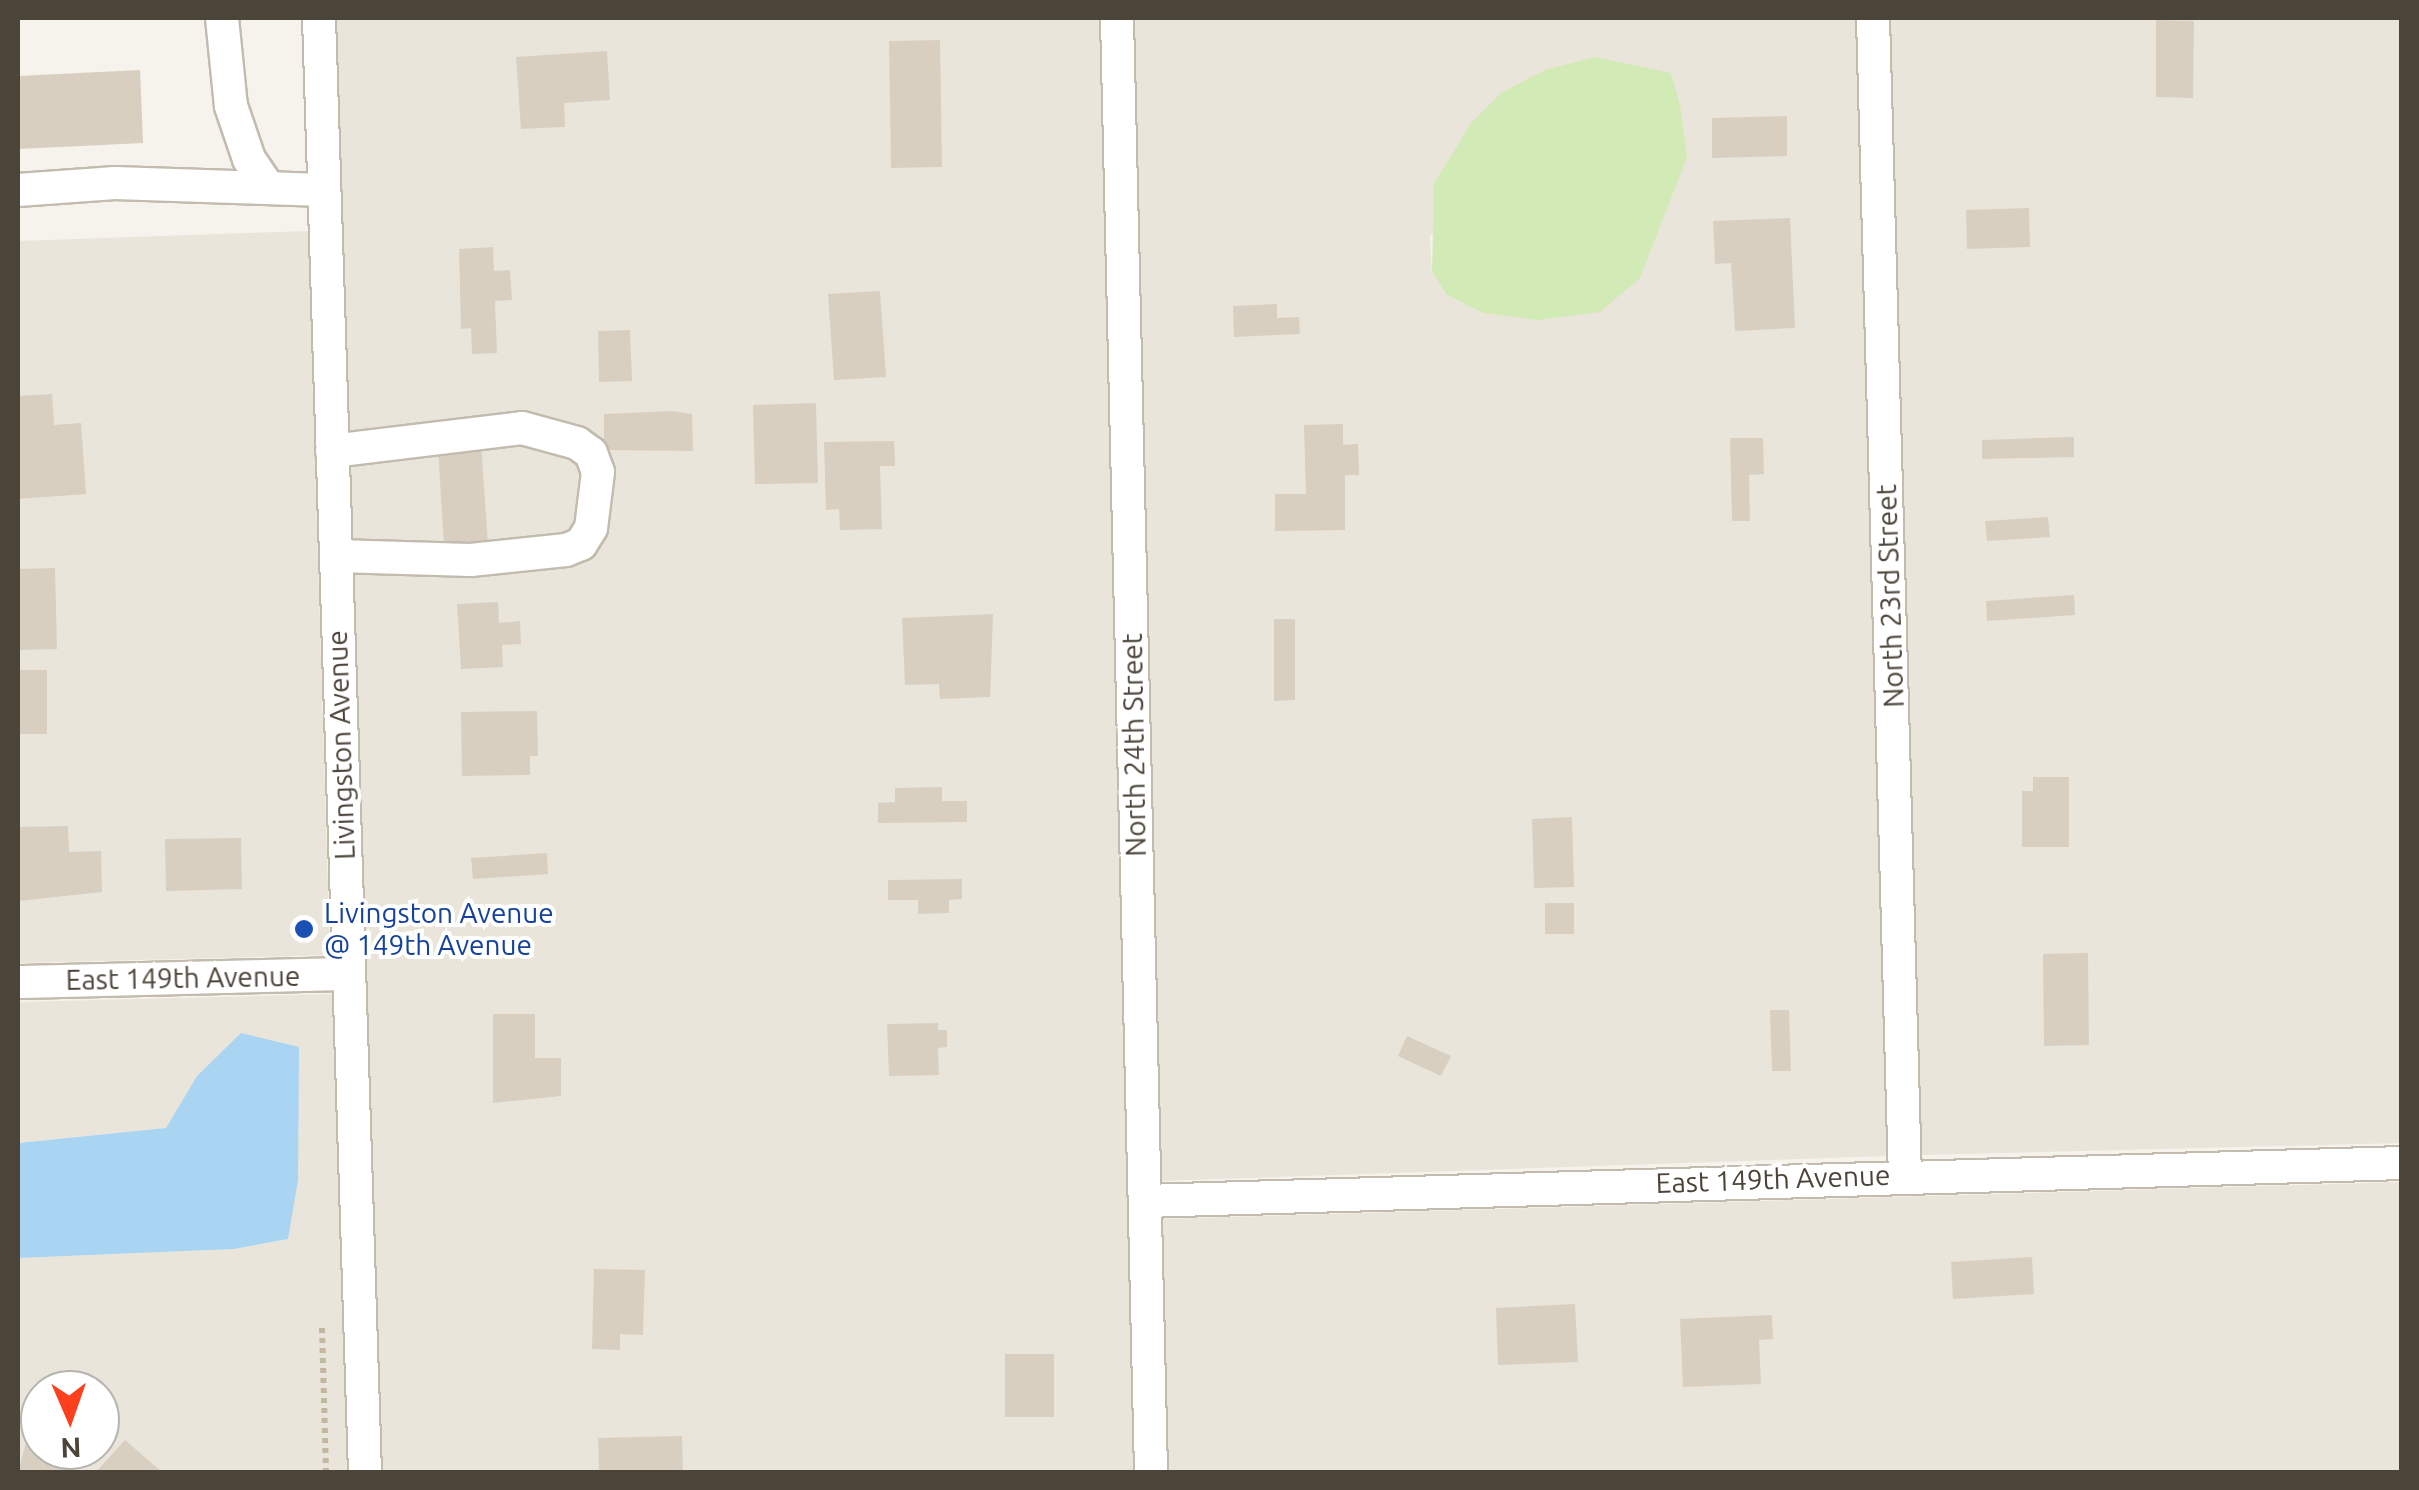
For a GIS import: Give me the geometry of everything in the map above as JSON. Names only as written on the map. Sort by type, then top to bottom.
[{"type":"street","points":[[222,18],[231,106],[267,186]]},
{"type":"street","name":"Livingston Avenue","points":[[319,18],[364,1472]]},
{"type":"street","name":"North 24th Street","points":[[1117,18],[1151,1472]]},
{"type":"street","name":"North 23rd Street","points":[[1872,18],[1905,1174]]},
{"type":"street","points":[[18,190],[115,183],[324,190]]},
{"type":"street","points":[[332,451],[522,428],[577,443],[590,453],[598,472],[591,528],[582,544],[566,550],[471,560],[336,556]]},
{"type":"street","name":"East 149th Avenue","points":[[18,982],[348,974]]},
{"type":"street","name":"East 149th Avenue","points":[[1144,1200],[1905,1174],[2402,1163]]},
{"type":"path","points":[[322,1328],[326,1472]]},
{"type":"shaded area","points":[[336,18],[1100,18],[1134,1472],[381,1472]]},
{"type":"shaded area","points":[[1134,18],[1856,18],[1888,1156],[1161,1181]],"holes":[[[1671,73],[1687,157],[1446,294],[1432,272],[1430,236]]]},
{"type":"shaded area","points":[[1890,18],[2401,18],[2401,1143],[1922,1155]]},
{"type":"shaded area","points":[[308,231],[330,955],[18,963],[18,241]]},
{"type":"shaded area","points":[[332,994],[347,1472],[18,1472],[18,1258],[234,1249],[288,1239],[299,1130],[197,1076],[166,1128],[18,1143],[18,1002]]},
{"type":"shaded area","points":[[2401,1182],[2401,1472],[1168,1472],[1162,1219]]},
{"type":"green space","points":[[1595,57],[1671,73],[1680,105],[1687,157],[1640,278],[1600,312],[1537,320],[1483,313],[1446,294],[1432,272],[1434,183],[1472,122],[1501,93],[1545,70]]},
{"type":"water","points":[[241,1033],[299,1047],[298,1180],[288,1239],[234,1249],[18,1258],[18,1143],[166,1128],[197,1076]]},
{"type":"building","points":[[2156,20],[2194,21],[2193,98],[2156,97]]},
{"type":"building","points":[[940,40],[942,167],[891,168],[889,41]]},
{"type":"building","points":[[607,51],[610,100],[564,103],[565,127],[521,129],[516,57]]},
{"type":"building","points":[[140,70],[143,143],[18,149],[18,76]]},
{"type":"building","points":[[1787,116],[1787,156],[1712,158],[1712,118]]},
{"type":"building","points":[[2029,208],[2030,247],[1967,249],[1966,210]]},
{"type":"building","points":[[1790,218],[1795,328],[1735,331],[1731,263],[1715,264],[1713,221]]},
{"type":"building","points":[[493,247],[494,271],[510,270],[512,300],[495,301],[497,353],[472,354],[471,328],[461,329],[459,249]]},
{"type":"building","points":[[880,291],[886,377],[834,380],[828,294]]},
{"type":"building","points":[[1277,304],[1277,318],[1299,317],[1300,334],[1234,337],[1233,306]]},
{"type":"building","points":[[630,330],[632,381],[599,382],[598,331]]},
{"type":"building","points":[[52,394],[54,425],[81,423],[86,494],[18,499],[18,396]]},
{"type":"building","points":[[816,403],[818,483],[755,484],[753,405]]},
{"type":"building","points":[[604,414],[692,414],[693,451],[604,450]]},
{"type":"building","points":[[1343,424],[1343,445],[1358,444],[1359,475],[1345,475],[1345,530],[1275,531],[1275,494],[1306,494],[1304,425]]},
{"type":"building","points":[[2074,437],[2074,457],[1982,459],[1982,440]]},
{"type":"building","points":[[1730,438],[1763,438],[1764,474],[1749,475],[1750,521],[1732,521]]},
{"type":"building","points":[[894,441],[895,466],[880,466],[882,529],[840,530],[839,509],[826,510],[824,442]]},
{"type":"building","points":[[481,443],[488,544],[444,547],[438,447]]},
{"type":"building","points":[[2048,517],[2050,537],[1987,541],[1985,521]]},
{"type":"building","points":[[55,568],[57,649],[18,650],[18,569]]},
{"type":"building","points":[[2074,595],[2075,615],[1987,621],[1986,601]]},
{"type":"building","points":[[498,602],[499,623],[520,621],[521,644],[502,645],[503,667],[461,669],[457,604]]},
{"type":"building","points":[[993,614],[990,697],[940,699],[939,684],[905,685],[902,618]]},
{"type":"building","points":[[1274,619],[1295,619],[1295,700],[1274,701]]},
{"type":"building","points":[[18,670],[47,670],[47,734],[18,734]]},
{"type":"building","points":[[537,711],[538,756],[530,756],[530,775],[462,776],[461,712]]},
{"type":"building","points":[[2033,777],[2069,777],[2069,847],[2022,847],[2022,791],[2033,791]]},
{"type":"building","points":[[942,787],[942,801],[967,801],[967,822],[878,823],[878,803],[895,802],[895,788]]},
{"type":"building","points":[[1572,817],[1574,887],[1534,888],[1532,819]]},
{"type":"building","points":[[68,826],[69,852],[101,851],[102,892],[18,901],[18,827]]},
{"type":"building","points":[[241,838],[242,889],[166,891],[165,839]]},
{"type":"building","points":[[547,853],[548,874],[473,879],[471,858]]},
{"type":"building","points":[[962,879],[962,899],[949,900],[949,913],[918,914],[918,900],[888,900],[888,880]]},
{"type":"building","points":[[1545,903],[1574,903],[1574,934],[1545,934]]},
{"type":"building","points":[[2088,953],[2089,1045],[2044,1046],[2043,954]]},
{"type":"building","points":[[1770,1010],[1789,1010],[1791,1071],[1772,1071]]},
{"type":"building","points":[[493,1014],[535,1014],[535,1058],[561,1058],[561,1096],[493,1103]]},
{"type":"building","points":[[938,1023],[938,1030],[947,1030],[947,1047],[938,1048],[939,1075],[889,1076],[887,1024]]},
{"type":"building","points":[[1407,1036],[1451,1056],[1441,1076],[1398,1056]]},
{"type":"building","points":[[2032,1257],[2034,1294],[1953,1299],[1951,1262]]},
{"type":"building","points":[[594,1269],[645,1270],[643,1335],[620,1334],[620,1350],[592,1349]]},
{"type":"building","points":[[1575,1304],[1578,1362],[1498,1365],[1496,1308]]},
{"type":"building","points":[[1772,1315],[1773,1339],[1759,1340],[1761,1384],[1683,1387],[1680,1319]]},
{"type":"building","points":[[1005,1354],[1054,1354],[1054,1417],[1005,1417]]},
{"type":"building","points":[[682,1436],[683,1472],[599,1472],[598,1438]]},
{"type":"building","points":[[125,1440],[162,1472],[96,1472],[120,1470],[120,1446]]},
{"type":"building","points":[[20,1465],[20,1470],[72,1470],[71,1472],[18,1472]]},
{"type":"place","name":"Livingston Avenue @ 149th Avenue","points":[[304,929]]}]
